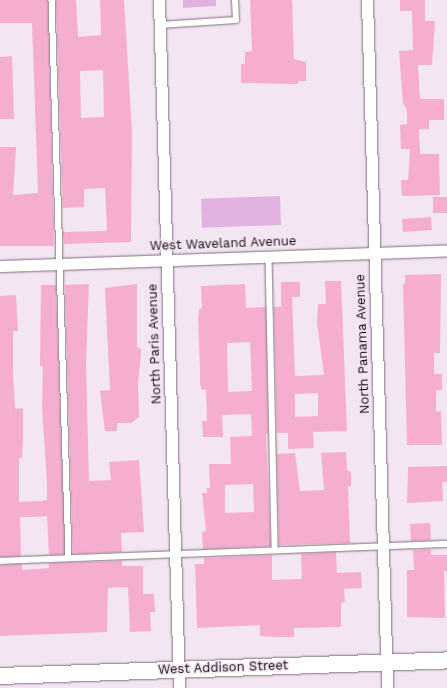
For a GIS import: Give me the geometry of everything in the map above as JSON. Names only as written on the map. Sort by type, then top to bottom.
[{"type":"street","name":"North Paris Avenue","points":[[159,0],[180,688]]},
{"type":"street","name":"North Panama Avenue","points":[[367,0],[387,688]]},
{"type":"street","name":"West Waveland Avenue","points":[[0,266],[447,250]]},
{"type":"street","name":"West Addison Street","points":[[0,676],[447,660]]},
{"type":"lane","points":[[52,0],[58,264],[69,558]]},
{"type":"lane","points":[[160,25],[236,20],[235,0]]},
{"type":"lane","points":[[269,257],[275,550]]},
{"type":"lane","points":[[0,561],[447,544]]},
{"type":"shaded area","points":[[183,0],[216,0],[216,6],[183,8]]},
{"type":"shaded area","points":[[280,196],[281,225],[202,228],[201,199]]},
{"type":"building","points":[[0,0],[48,0],[54,246],[0,246],[0,147],[16,147],[13,195],[38,193],[32,23],[0,23]]},
{"type":"building","points":[[56,0],[76,0],[78,37],[101,35],[100,0],[124,0],[132,132],[131,242],[64,244],[63,232],[106,231],[105,188],[84,189],[84,207],[63,208]],"holes":[[[103,70],[104,117],[81,118],[80,71]]]},
{"type":"building","points":[[250,0],[292,0],[294,59],[306,62],[306,81],[298,81],[298,84],[241,83],[241,64],[245,64],[245,52],[252,51]]},
{"type":"building","points":[[400,0],[425,0],[425,21],[435,21],[432,65],[418,65],[420,99],[444,99],[444,120],[429,120],[429,129],[419,129],[420,154],[439,154],[440,195],[402,196],[401,180],[408,180],[410,149],[401,149],[400,125],[407,124],[407,110],[403,103],[399,51],[413,50],[412,11],[400,11]]},
{"type":"building","points":[[12,56],[14,119],[0,119],[0,57]]},
{"type":"building","points":[[433,197],[447,197],[447,213],[433,213]]},
{"type":"building","points":[[431,217],[432,230],[403,232],[402,219]]},
{"type":"building","points":[[441,274],[440,353],[434,353],[434,374],[442,374],[442,390],[436,390],[436,412],[441,411],[442,445],[407,445],[403,284],[405,284],[405,275]]},
{"type":"building","points":[[325,281],[341,281],[347,431],[313,432],[314,448],[288,449],[288,433],[277,433],[274,307],[281,307],[281,282],[300,282],[300,297],[292,297],[295,376],[324,375],[317,323],[318,304],[326,304]],"holes":[[[318,393],[318,416],[295,417],[295,394]]]},
{"type":"building","points":[[89,284],[86,363],[89,481],[111,480],[109,462],[139,460],[144,532],[121,533],[122,552],[73,554],[65,285]]},
{"type":"building","points":[[137,284],[137,347],[141,349],[138,383],[139,417],[131,423],[117,423],[117,431],[105,431],[100,391],[110,390],[105,288]]},
{"type":"building","points":[[245,284],[246,308],[266,307],[268,433],[266,434],[271,546],[203,549],[202,532],[206,531],[202,493],[207,493],[207,488],[210,488],[209,464],[231,464],[230,437],[252,436],[251,414],[222,415],[223,437],[203,437],[202,421],[207,421],[206,389],[202,390],[200,384],[198,318],[199,309],[202,308],[201,286]],"holes":[[[250,342],[252,391],[228,392],[227,343]],[[253,484],[254,512],[225,513],[225,485]]]},
{"type":"building","points":[[41,285],[56,285],[65,554],[49,555],[47,516],[20,517],[21,556],[0,557],[0,296],[16,295],[18,331],[13,331],[15,409],[23,408],[22,458],[19,458],[19,502],[47,500],[42,407],[43,366],[40,366]]},
{"type":"building","points":[[346,452],[347,470],[351,472],[351,486],[348,486],[350,543],[279,545],[277,454],[295,453],[300,491],[324,490],[321,453]]},
{"type":"building","points":[[447,466],[447,482],[442,482],[443,501],[407,503],[408,467]]},
{"type":"building","points":[[430,523],[431,540],[411,541],[410,524]]},
{"type":"building","points":[[431,549],[431,555],[447,555],[447,571],[444,571],[445,618],[407,617],[407,570],[414,570],[413,550]]},
{"type":"building","points":[[336,552],[337,573],[361,572],[362,588],[344,589],[345,602],[341,603],[341,627],[294,628],[294,637],[260,636],[260,625],[197,628],[195,564],[204,564],[204,558],[272,555],[272,580],[302,579],[301,554]]},
{"type":"building","points":[[122,561],[122,566],[143,566],[143,594],[154,594],[155,612],[150,612],[151,631],[130,632],[128,587],[108,588],[107,632],[0,636],[0,565],[22,564],[22,570],[49,568],[49,563]]}]
